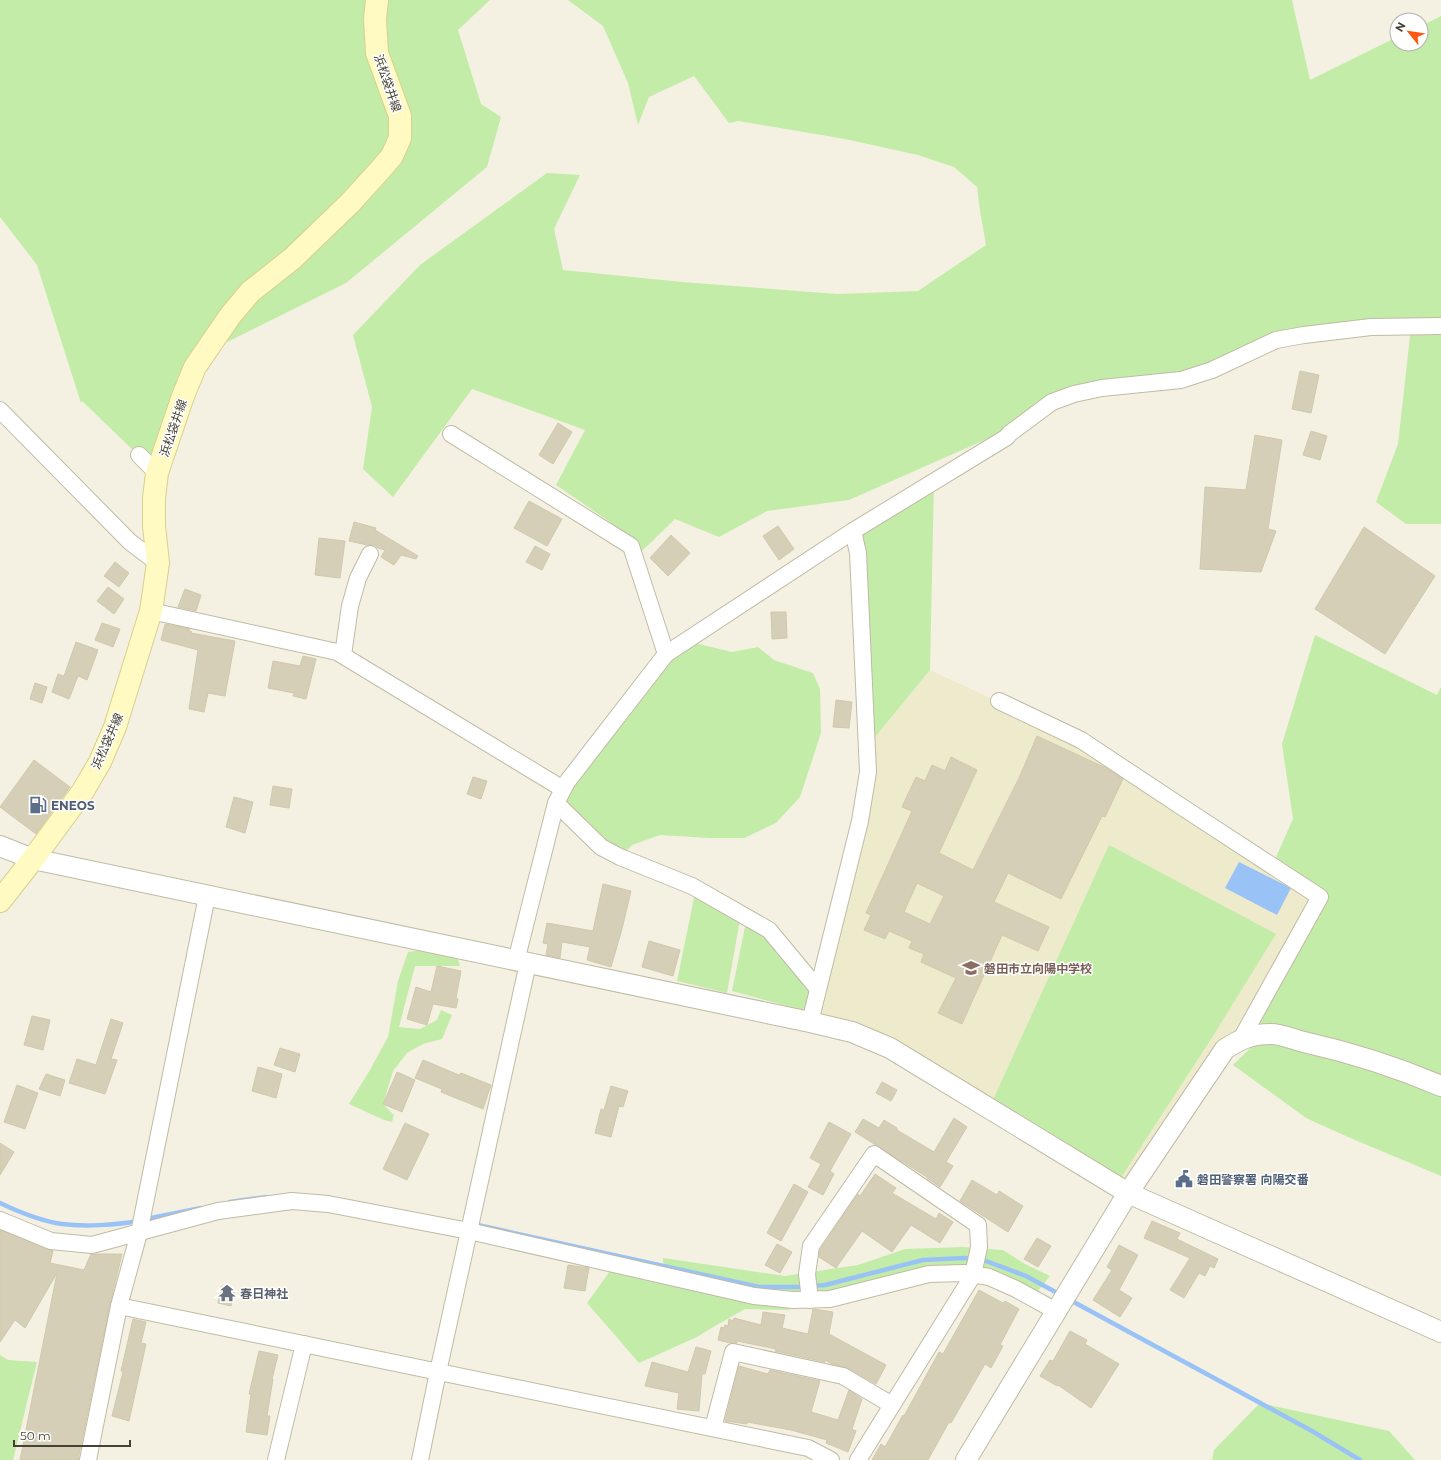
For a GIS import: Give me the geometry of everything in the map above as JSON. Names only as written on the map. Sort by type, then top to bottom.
[{"type":"main road","name":"浜松袋井線","points":[[0,901],[83,791],[100,762],[115,727],[152,611],[158,563],[154,526],[154,498],[157,473],[195,367],[230,316],[250,292],[293,258],[350,203],[392,156],[400,138],[400,116],[377,53],[375,19],[377,0]]},
{"type":"street","points":[[420,1460],[469,1231],[522,962],[559,796],[571,776],[666,654],[853,531],[1007,437],[1052,402],[1074,394],[1102,388],[1182,380],[1212,370],[1276,340],[1371,327],[1441,326]]},
{"type":"street","points":[[0,410],[130,542],[158,563]]},
{"type":"street","points":[[451,434],[632,546],[666,654]]},
{"type":"street","points":[[139,456],[157,473]]},
{"type":"street","points":[[810,1022],[860,821],[868,772],[858,553],[853,531]]},
{"type":"street","points":[[342,655],[350,606],[358,578],[370,554]]},
{"type":"street","points":[[152,611],[331,650],[342,655],[559,796],[601,848],[692,886],[769,930],[818,989]]},
{"type":"street","points":[[999,701],[1081,740],[1320,897],[1241,1039]]},
{"type":"street","points":[[0,846],[33,859],[852,1032],[890,1048],[1128,1193],[1441,1332]]},
{"type":"street","points":[[88,1460],[119,1306],[139,1233],[207,896]]},
{"type":"street","points":[[966,1460],[1128,1193],[1225,1049],[1241,1039],[1257,1035],[1273,1034],[1335,1050],[1416,1075],[1441,1086]]},
{"type":"street","points":[[810,1300],[807,1274],[811,1246],[874,1154],[978,1225],[979,1247],[973,1275],[858,1460]]},
{"type":"street","points":[[0,1220],[51,1241],[92,1245],[218,1211],[292,1201],[328,1204],[469,1231],[754,1296],[794,1300],[830,1298],[928,1274],[964,1273],[990,1277],[1056,1311]]},
{"type":"street","points":[[119,1306],[808,1448],[831,1460]]},
{"type":"street","points":[[276,1460],[304,1344]]},
{"type":"street","points":[[713,1428],[733,1352],[843,1376],[892,1405]]},
{"type":"shaded area","points":[[930,670],[1081,740],[1320,897],[1241,1039],[1128,1193],[884,1045],[810,1022],[866,748]]},
{"type":"green space","points":[[0,0],[490,0],[458,30],[481,104],[501,117],[487,167],[346,283],[203,354],[157,473],[82,401],[81,403],[37,265],[0,217]]},
{"type":"green space","points":[[568,0],[1292,0],[1310,80],[1389,41],[1389,52],[1429,52],[1429,22],[1441,16],[1441,524],[1406,524],[1376,502],[1398,444],[1411,327],[1271,343],[1200,374],[1102,388],[849,500],[767,511],[719,537],[675,519],[642,551],[610,522],[556,485],[585,430],[472,389],[393,497],[363,469],[372,407],[353,335],[420,265],[547,173],[580,175],[554,229],[563,270],[682,282],[837,294],[918,291],[986,245],[977,187],[954,167],[918,155],[845,139],[738,121],[729,123],[694,76],[649,97],[638,125],[628,83],[603,26]]},
{"type":"green space","points":[[934,481],[930,670],[866,748],[853,531]]},
{"type":"green space","points":[[1315,635],[1437,695],[1441,687],[1441,1176],[1306,1118],[1233,1065],[1274,1025],[1257,1023],[1317,903],[1272,866],[1293,819],[1282,744]]},
{"type":"green space","points":[[686,641],[732,652],[758,647],[774,660],[813,673],[820,689],[821,733],[800,797],[776,823],[744,838],[709,838],[660,835],[632,845],[620,857],[556,803]]},
{"type":"green space","points":[[1109,845],[1276,934],[1213,1036],[1120,1179],[992,1102]]},
{"type":"green space","points":[[696,888],[741,914],[727,993],[677,981]]},
{"type":"green space","points":[[747,917],[818,989],[812,1013],[732,991]]},
{"type":"green space","points":[[420,950],[457,957],[460,966],[415,966],[399,1027],[420,1029],[437,1020],[441,1010],[452,1015],[442,1039],[423,1044],[407,1053],[393,1071],[383,1104],[394,1115],[392,1122],[384,1120],[349,1104],[388,1037],[398,981],[408,952]]},
{"type":"green space","points":[[963,1247],[1003,1250],[1025,1264],[1050,1276],[1038,1291],[986,1272],[805,1300],[788,1310],[745,1309],[697,1337],[639,1363],[587,1303],[615,1264],[664,1275],[663,1258],[785,1276],[858,1265],[905,1249]]},
{"type":"green space","points":[[0,1355],[8,1360],[37,1362],[13,1460],[0,1460]]},
{"type":"green space","points":[[1260,1403],[1389,1431],[1415,1460],[1212,1460],[1214,1450]]},
{"type":"water","points":[[1239,862],[1291,888],[1277,915],[1225,888]]},
{"type":"building","points":[[1300,371],[1319,375],[1311,413],[1292,409]]},
{"type":"building","points":[[558,423],[572,432],[553,464],[539,455]]},
{"type":"building","points":[[1311,431],[1327,436],[1320,460],[1303,455]]},
{"type":"building","points":[[1255,435],[1282,440],[1268,529],[1276,531],[1261,572],[1200,569],[1205,487],[1246,490]]},
{"type":"building","points":[[529,501],[562,519],[547,546],[514,528]]},
{"type":"building","points":[[354,522],[376,528],[375,530],[418,556],[416,559],[401,555],[394,565],[381,557],[385,550],[374,545],[349,541]]},
{"type":"building","points":[[778,526],[794,549],[779,560],[763,536]]},
{"type":"building","points":[[1364,527],[1435,576],[1385,654],[1315,609]]},
{"type":"building","points":[[671,535],[690,553],[668,576],[650,558]]},
{"type":"building","points":[[319,538],[345,541],[340,578],[315,575]]},
{"type":"building","points":[[535,546],[550,554],[542,570],[526,562]]},
{"type":"building","points":[[115,562],[129,573],[119,587],[104,576]]},
{"type":"building","points":[[108,587],[124,599],[114,614],[97,601]]},
{"type":"building","points":[[185,589],[201,595],[196,611],[178,607]]},
{"type":"building","points":[[771,612],[786,612],[787,638],[772,639]]},
{"type":"building","points":[[102,623],[120,629],[113,647],[95,640]]},
{"type":"building","points":[[165,624],[190,629],[189,631],[192,632],[191,633],[235,641],[225,696],[208,693],[204,712],[189,709],[198,650],[161,640]]},
{"type":"building","points":[[76,642],[98,650],[87,680],[78,676],[69,699],[52,692],[58,674],[64,676]]},
{"type":"building","points":[[303,656],[316,659],[306,699],[293,696],[294,693],[268,688],[273,661],[300,666]]},
{"type":"building","points":[[35,683],[47,687],[42,703],[30,699]]},
{"type":"building","points":[[836,700],[852,702],[849,728],[833,727]]},
{"type":"building","points":[[1037,736],[1106,768],[1123,779],[1105,817],[1102,816],[1061,899],[1008,873],[994,902],[1049,927],[1038,951],[1002,935],[962,1024],[938,1013],[956,978],[921,962],[924,954],[909,948],[912,941],[889,931],[885,939],[864,930],[871,915],[866,913],[912,811],[902,807],[916,777],[925,781],[932,765],[945,771],[951,757],[977,770],[939,853],[973,870],[1019,778]],"holes":[[[917,883],[944,896],[930,924],[904,912]]]},
{"type":"building","points":[[34,760],[70,787],[36,834],[0,807]]},
{"type":"building","points":[[473,777],[487,781],[481,799],[467,794]]},
{"type":"building","points":[[273,786],[292,789],[289,808],[270,805]]},
{"type":"building","points":[[234,797],[253,802],[245,833],[226,827]]},
{"type":"building","points":[[603,884],[631,891],[611,967],[587,960],[590,947],[562,942],[560,958],[546,955],[548,944],[543,943],[547,923],[593,931]]},
{"type":"building","points":[[649,941],[680,950],[673,976],[642,967]]},
{"type":"building","points":[[437,966],[461,971],[456,998],[458,999],[456,1008],[433,1004],[427,1025],[407,1019],[416,987],[431,992]]},
{"type":"building","points":[[32,1016],[50,1020],[43,1050],[24,1045]]},
{"type":"building","points":[[111,1019],[123,1023],[111,1059],[117,1060],[105,1094],[69,1083],[77,1059],[96,1065]]},
{"type":"building","points":[[280,1048],[300,1054],[295,1072],[274,1065]]},
{"type":"building","points":[[423,1060],[459,1075],[461,1073],[491,1085],[483,1109],[441,1092],[442,1089],[415,1078]]},
{"type":"building","points":[[258,1067],[282,1074],[276,1098],[252,1091]]},
{"type":"building","points":[[397,1072],[415,1080],[402,1112],[383,1104]]},
{"type":"building","points":[[46,1074],[65,1080],[60,1096],[39,1089]]},
{"type":"building","points":[[882,1082],[897,1090],[891,1101],[876,1093]]},
{"type":"building","points":[[17,1085],[38,1093],[25,1129],[4,1122]]},
{"type":"building","points":[[611,1086],[628,1091],[623,1107],[619,1106],[611,1137],[595,1133],[601,1109],[604,1110]]},
{"type":"building","points":[[954,1118],[967,1127],[946,1162],[953,1166],[940,1187],[927,1177],[855,1132],[863,1119],[879,1128],[884,1120],[897,1128],[897,1130],[934,1152]]},
{"type":"building","points":[[829,1122],[851,1134],[830,1171],[834,1174],[823,1195],[808,1187],[821,1164],[810,1158]]},
{"type":"building","points":[[405,1123],[429,1134],[407,1180],[383,1169]]},
{"type":"building","points":[[0,1143],[14,1152],[0,1175]]},
{"type":"building","points":[[875,1174],[896,1188],[892,1193],[936,1219],[939,1213],[953,1222],[940,1243],[911,1225],[892,1252],[862,1231],[836,1268],[819,1257],[820,1250],[858,1194],[860,1196]]},
{"type":"building","points":[[972,1180],[997,1195],[999,1191],[1023,1206],[1008,1232],[960,1201]]},
{"type":"building","points":[[794,1184],[808,1192],[781,1241],[767,1233]]},
{"type":"building","points":[[1152,1221],[1180,1233],[1177,1239],[1218,1259],[1214,1268],[1210,1266],[1205,1276],[1199,1273],[1184,1298],[1170,1290],[1190,1258],[1144,1238]]},
{"type":"building","points":[[0,1230],[53,1251],[50,1263],[84,1270],[91,1254],[122,1254],[110,1304],[78,1460],[20,1460],[57,1273],[25,1328],[15,1320],[0,1342]]},
{"type":"building","points":[[1037,1238],[1051,1246],[1038,1267],[1024,1259]]},
{"type":"building","points":[[777,1244],[792,1252],[780,1273],[765,1265]]},
{"type":"building","points":[[1119,1245],[1138,1255],[1119,1290],[1132,1298],[1120,1317],[1093,1300],[1112,1270],[1107,1267]]},
{"type":"building","points":[[568,1265],[589,1268],[585,1291],[564,1288]]},
{"type":"building","points":[[222,1286],[235,1289],[231,1306],[218,1303]]},
{"type":"building","points":[[979,1290],[1003,1303],[1005,1301],[1019,1309],[1000,1345],[1003,1346],[991,1368],[985,1364],[951,1423],[949,1422],[928,1460],[872,1460],[881,1444],[885,1447],[939,1352],[943,1354]]},
{"type":"building","points":[[813,1309],[833,1312],[829,1334],[886,1365],[876,1384],[848,1368],[832,1364],[825,1360],[825,1362],[775,1351],[776,1349],[737,1341],[737,1343],[730,1343],[718,1340],[721,1327],[724,1328],[725,1325],[728,1326],[729,1319],[733,1321],[734,1318],[761,1325],[763,1312],[785,1315],[782,1328],[808,1334]]},
{"type":"building","points":[[133,1319],[146,1322],[141,1343],[146,1344],[129,1421],[112,1416],[123,1372],[121,1371]]},
{"type":"building","points":[[1070,1331],[1087,1340],[1085,1344],[1119,1364],[1091,1408],[1058,1385],[1057,1386],[1040,1376],[1050,1360],[1053,1361]]},
{"type":"building","points":[[696,1347],[711,1351],[705,1374],[702,1374],[699,1411],[677,1409],[679,1393],[645,1386],[652,1362],[688,1372]]},
{"type":"building","points":[[259,1351],[278,1355],[272,1379],[267,1416],[270,1416],[267,1435],[246,1432],[251,1394],[249,1394]]},
{"type":"building","points":[[739,1366],[768,1374],[770,1370],[820,1381],[811,1412],[838,1420],[849,1390],[862,1399],[852,1429],[856,1431],[848,1452],[826,1443],[827,1440],[791,1430],[747,1422],[747,1424],[725,1421]]},
{"type":"waterway","points":[[230,1202],[266,1197]]},
{"type":"waterway","points":[[0,1203],[30,1216],[62,1224],[100,1225],[138,1221]]},
{"type":"waterway","points":[[146,1219],[201,1208]]},
{"type":"waterway","points":[[473,1224],[759,1287],[825,1285],[923,1260],[965,1258],[986,1261],[1026,1276],[1061,1295]]},
{"type":"waterway","points":[[1070,1300],[1312,1431],[1360,1460]]},
{"type":"place","name":"ENEOS","points":[[38,805]]},
{"type":"place","name":"磐田市立向陽中学校","points":[[971,968]]},
{"type":"place","name":"磐田警察署 向陽交番","points":[[1184,1179]]},
{"type":"place","name":"春日神社","points":[[227,1293]]}]
